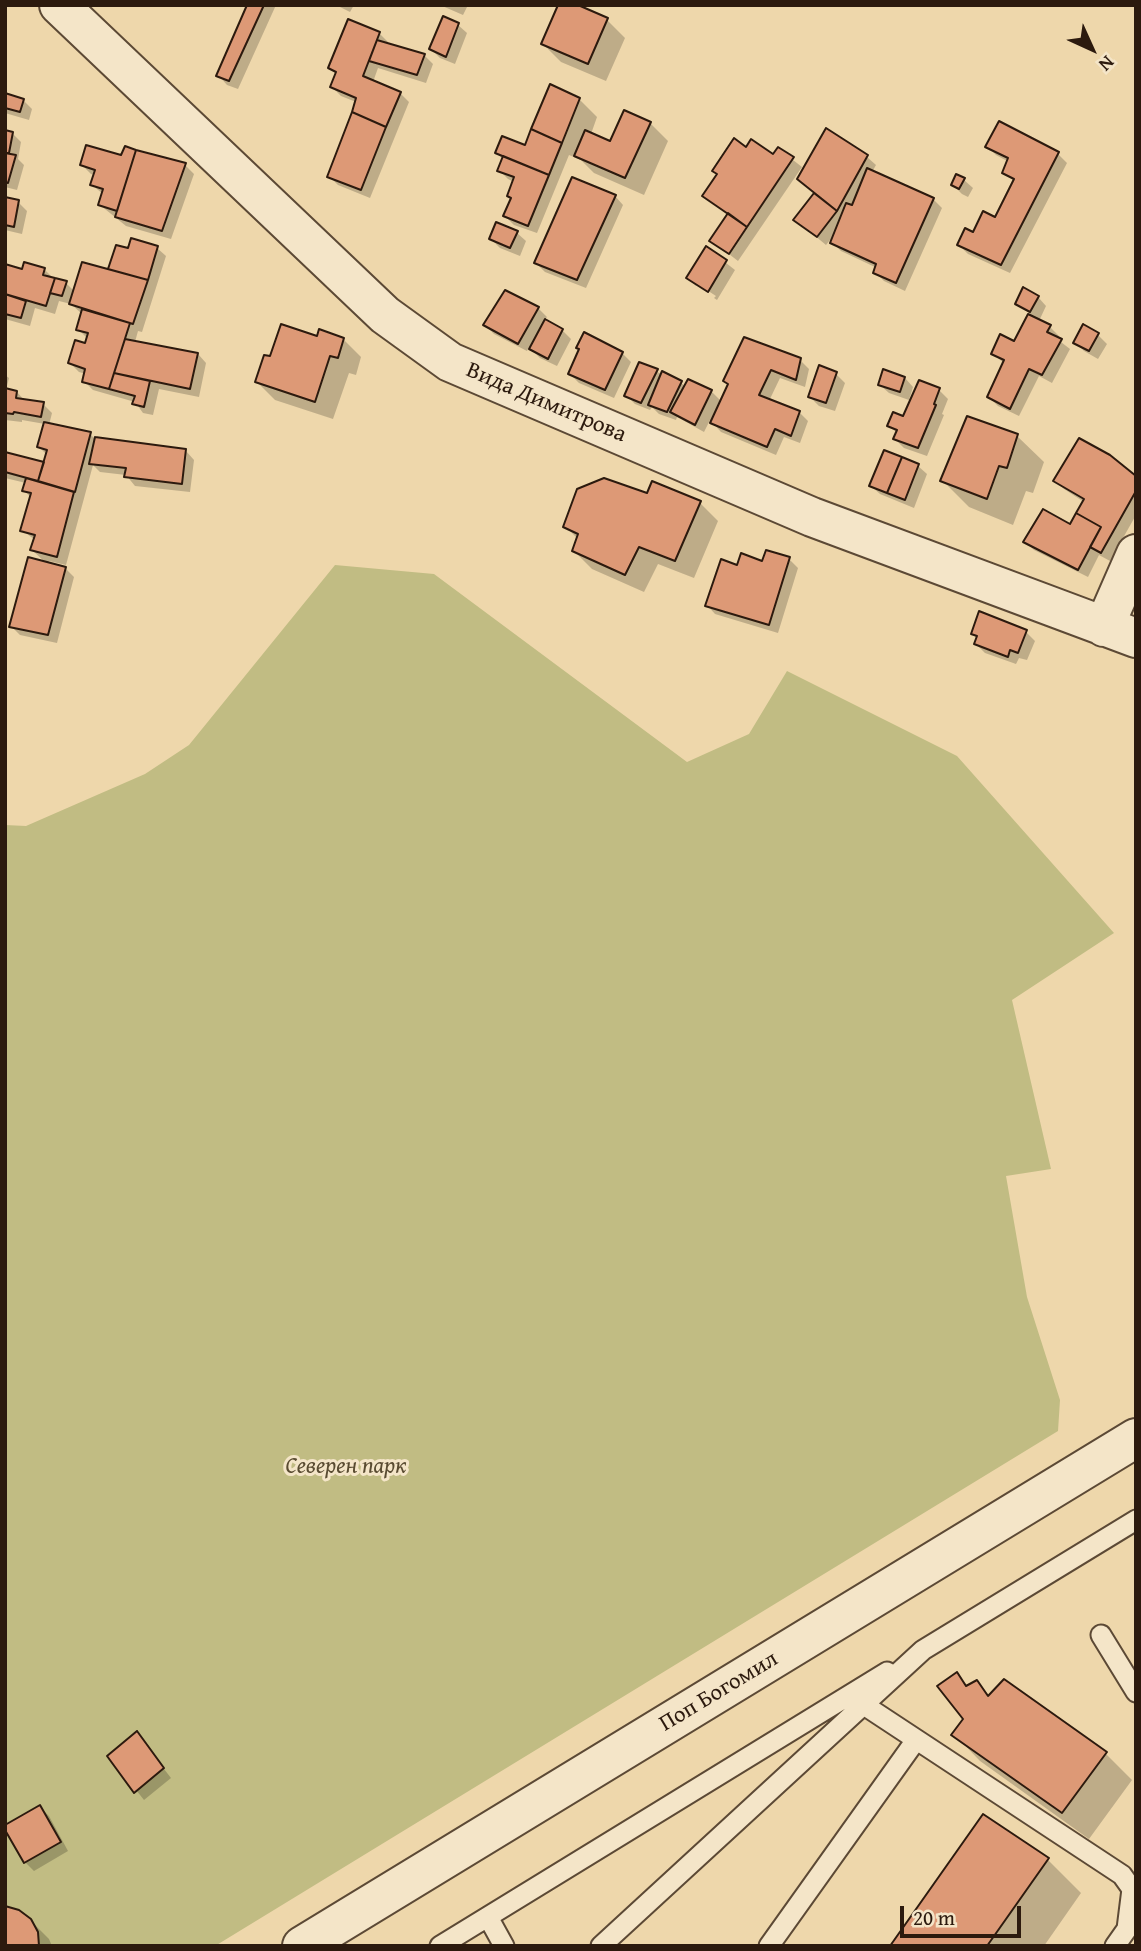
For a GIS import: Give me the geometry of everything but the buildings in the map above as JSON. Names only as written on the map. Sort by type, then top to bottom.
[{"type":"street","name":"Вида Димитрова","points":[[60,5],[385,315],[450,362],[812,517],[1120,632]]},
{"type":"street","points":[[1120,632],[1136,554]]},
{"type":"street","name":"Поп Богомил","points":[[302,1946],[1136,1438]]},
{"type":"lane","points":[[440,1946],[1136,1520]]},
{"type":"lane","points":[[1101,1635],[1136,1692]]},
{"type":"lane","points":[[601,1946],[923,1650]]},
{"type":"lane","points":[[863,1705],[1122,1875],[1132,1889],[1127,1929],[1115,1946]]},
{"type":"lane","points":[[769,1946],[916,1740]]},
{"type":"lane","points":[[488,1917],[504,1946]]},
{"type":"green space","name":"Северен парк","points":[[335,565],[434,574],[687,762],[749,734],[787,671],[957,756],[1114,933],[1012,1000],[1051,1169],[1006,1176],[1027,1297],[1060,1400],[1058,1431],[215,1946],[5,1946],[5,825],[26,826],[145,774],[189,745]]}]
